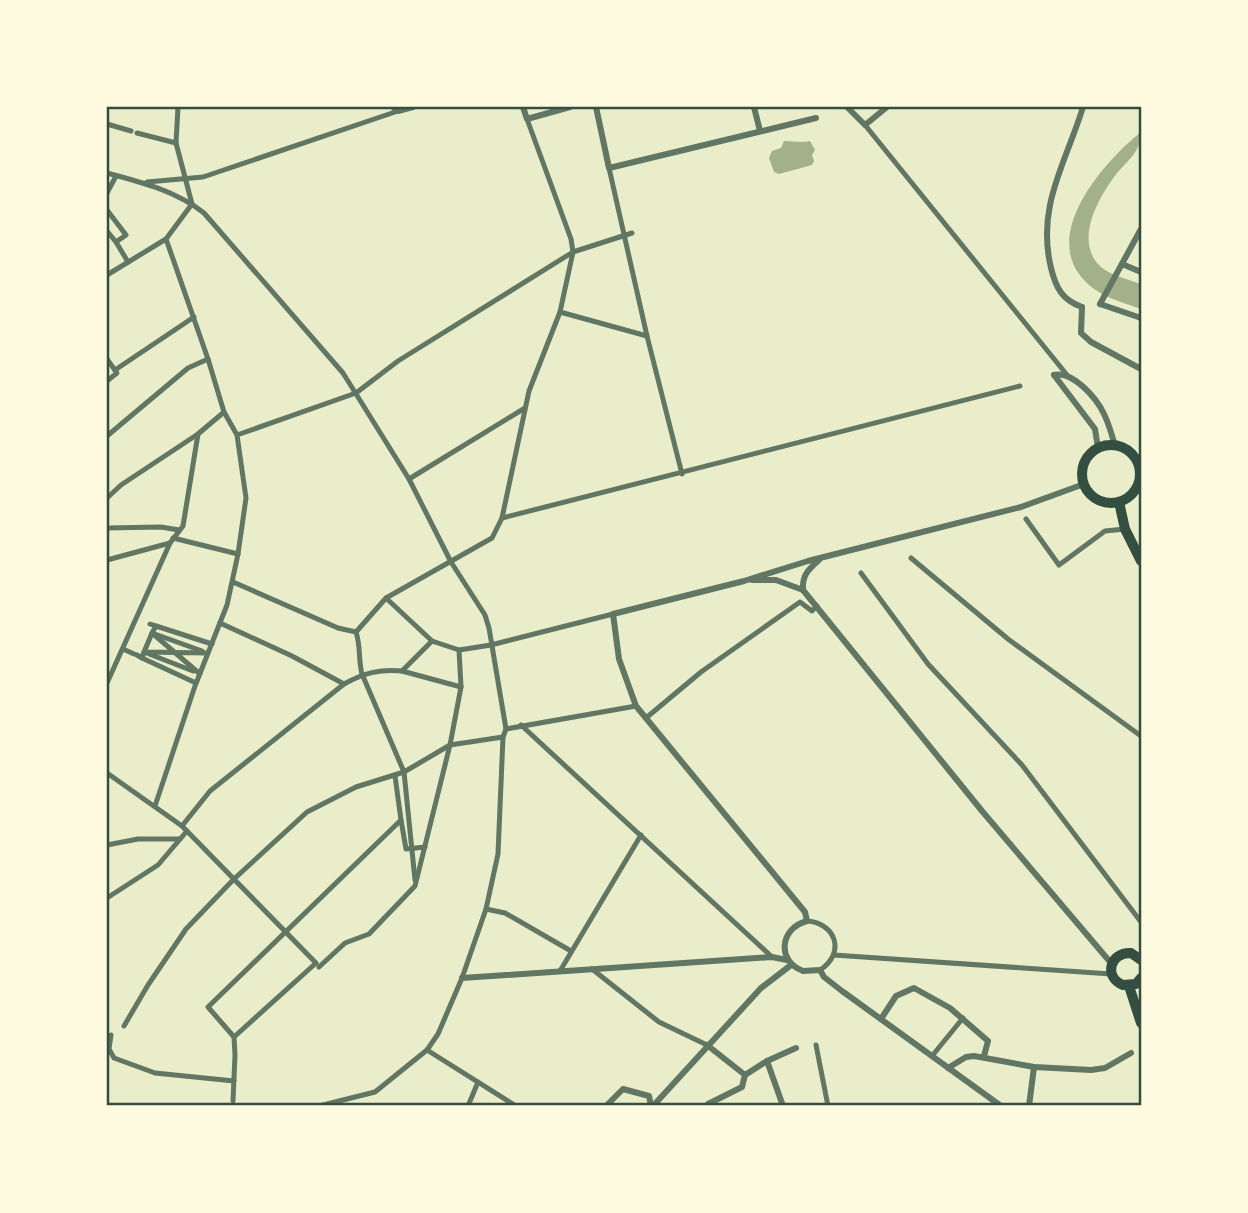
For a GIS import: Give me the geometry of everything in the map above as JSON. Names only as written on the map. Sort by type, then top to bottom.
[{"type":"main road","points":[[1115,446],[1132,455],[1140,473],[1136,488],[1126,499],[1119,502],[1098,500],[1087,491],[1084,484],[1084,463],[1098,448],[1115,446]]},
{"type":"main road","points":[[1119,502],[1125,529],[1141,561]]},
{"type":"main road","points":[[1139,953],[1121,953],[1111,969],[1118,983],[1129,986],[1136,984],[1141,978]]},
{"type":"main road","points":[[1129,986],[1141,1023]]},
{"type":"street","points":[[107,275],[166,239],[192,204],[176,143],[178,107]]},
{"type":"street","points":[[141,182],[203,177],[396,109],[412,107]]},
{"type":"street","points":[[356,632],[386,598],[492,538],[502,518],[525,408],[544,348],[560,312],[573,252],[571,239],[523,107]]},
{"type":"street","points":[[527,119],[570,107]]},
{"type":"street","points":[[596,107],[647,336],[682,474]]},
{"type":"street","points":[[754,107],[760,131]]},
{"type":"street","points":[[847,107],[865,125],[1066,375]]},
{"type":"street","points":[[865,125],[887,107]]},
{"type":"street","points":[[1083,107],[1054,183],[1048,212],[1050,263],[1054,279],[1062,297],[1082,307],[1100,304],[1141,318]]},
{"type":"street","points":[[610,168],[816,118]]},
{"type":"street","points":[[107,124],[176,143]]},
{"type":"street","points":[[107,173],[141,182],[192,204],[218,226],[343,373],[409,479],[451,562],[485,615],[506,729],[503,737],[502,803],[498,854],[485,909],[462,978],[438,1034],[427,1050],[375,1092],[319,1106]]},
{"type":"street","points":[[107,193],[116,176]]},
{"type":"street","points":[[107,210],[126,235],[116,242]]},
{"type":"street","points":[[1100,304],[1141,229]]},
{"type":"street","points":[[107,231],[128,261]]},
{"type":"street","points":[[237,435],[356,393],[398,361],[573,252],[632,233]]},
{"type":"street","points":[[155,806],[233,582],[246,498],[237,435],[224,412],[166,239]]},
{"type":"street","points":[[1120,266],[1141,272]]},
{"type":"street","points":[[1082,307],[1081,333],[1091,342],[1141,369]]},
{"type":"street","points":[[560,312],[647,336]]},
{"type":"street","points":[[107,381],[185,321],[194,317]]},
{"type":"street","points":[[107,359],[116,372]]},
{"type":"street","points":[[107,436],[188,368],[208,359]]},
{"type":"street","points":[[1098,448],[1095,429],[1054,375],[1060,373],[1077,382],[1100,406],[1115,446]]},
{"type":"street","points":[[502,518],[1020,386]]},
{"type":"street","points":[[409,479],[525,408]]},
{"type":"street","points":[[107,498],[121,485],[198,434],[224,412]]},
{"type":"street","points":[[107,683],[171,541],[183,526],[198,434]]},
{"type":"street","points":[[386,598],[432,641],[459,650],[491,645],[1021,507],[1084,484]]},
{"type":"street","points":[[1026,519],[1059,565],[1105,531],[1125,529]]},
{"type":"street","points":[[107,528],[161,527],[179,530]]},
{"type":"street","points":[[107,560],[171,541],[239,554]]},
{"type":"street","points":[[911,558],[1008,639],[1141,736]]},
{"type":"street","points":[[803,590],[806,572],[821,559]]},
{"type":"street","points":[[861,573],[928,664],[1022,765],[1141,922]]},
{"type":"street","points":[[744,581],[776,580],[803,590],[1111,969]]},
{"type":"street","points":[[233,582],[338,628],[356,632]]},
{"type":"street","points":[[646,718],[701,672],[800,602],[812,611],[817,606]]},
{"type":"street","points":[[613,614],[619,659],[636,706],[799,903],[807,921]]},
{"type":"street","points":[[136,620],[212,644]]},
{"type":"street","points":[[220,623],[292,656],[344,684]]},
{"type":"street","points":[[139,655],[152,633],[151,624]]},
{"type":"street","points":[[356,632],[360,643],[358,659],[362,674],[404,772],[415,886]]},
{"type":"street","points":[[152,633],[200,674]]},
{"type":"street","points":[[152,633],[208,653]]},
{"type":"street","points":[[402,671],[432,641]]},
{"type":"street","points":[[123,649],[200,674]]},
{"type":"street","points":[[234,1037],[345,943],[369,934],[415,886],[450,745],[461,687],[459,650]]},
{"type":"street","points":[[139,655],[208,653]]},
{"type":"street","points":[[139,655],[196,683]]},
{"type":"street","points":[[107,898],[158,865],[180,839],[184,828],[210,791],[344,684],[362,674],[384,670],[402,671],[461,687]]},
{"type":"street","points":[[506,729],[636,706]]},
{"type":"street","points":[[521,725],[772,957]]},
{"type":"street","points":[[124,1026],[186,929],[234,879],[307,812],[356,787],[404,772],[450,745],[503,737]]},
{"type":"street","points":[[107,773],[184,828],[317,965]]},
{"type":"street","points":[[395,776],[406,849],[425,847]]},
{"type":"street","points":[[233,1101],[234,1037],[208,1007],[401,820]]},
{"type":"street","points":[[560,971],[641,835]]},
{"type":"street","points":[[107,845],[138,839],[180,839]]},
{"type":"street","points":[[485,909],[505,914],[571,951]]},
{"type":"street","points":[[462,978],[772,957],[803,971],[820,970],[834,955],[834,938],[830,930],[815,921],[794,926],[788,932],[784,949],[789,963]]},
{"type":"street","points":[[834,955],[1111,969]]},
{"type":"street","points":[[652,1106],[761,988],[789,963]]},
{"type":"street","points":[[592,969],[659,1022],[707,1045],[745,1075]]},
{"type":"street","points":[[820,970],[824,977],[1001,1106]]},
{"type":"street","points":[[881,1019],[896,996],[914,988],[963,1018],[988,1041],[984,1056]]},
{"type":"street","points":[[932,1056],[963,1018]]},
{"type":"street","points":[[111,1034],[109,1049],[114,1058],[155,1073],[234,1081]]},
{"type":"street","points":[[816,1045],[828,1106]]},
{"type":"street","points":[[709,1106],[708,1104],[742,1087],[745,1075],[796,1048]]},
{"type":"street","points":[[427,1050],[516,1106]]},
{"type":"street","points":[[948,1068],[966,1057],[984,1056],[1034,1067],[1091,1070],[1105,1068],[1131,1053]]},
{"type":"street","points":[[767,1061],[783,1106]]},
{"type":"street","points":[[1029,1106],[1034,1067]]},
{"type":"street","points":[[468,1106],[478,1082]]},
{"type":"street","points":[[606,1106],[623,1089],[649,1096],[652,1106]]},
{"type":"shaded area","points":[[1141,132],[1136,151],[1114,177],[1096,207],[1089,230],[1089,242],[1091,253],[1101,267],[1141,284],[1141,309],[1111,298],[1090,286],[1072,261],[1069,241],[1073,220],[1096,179]]},
{"type":"shaded area","points":[[784,141],[810,141],[815,150],[812,165],[779,174],[774,172],[769,158],[772,151],[781,148]]}]
